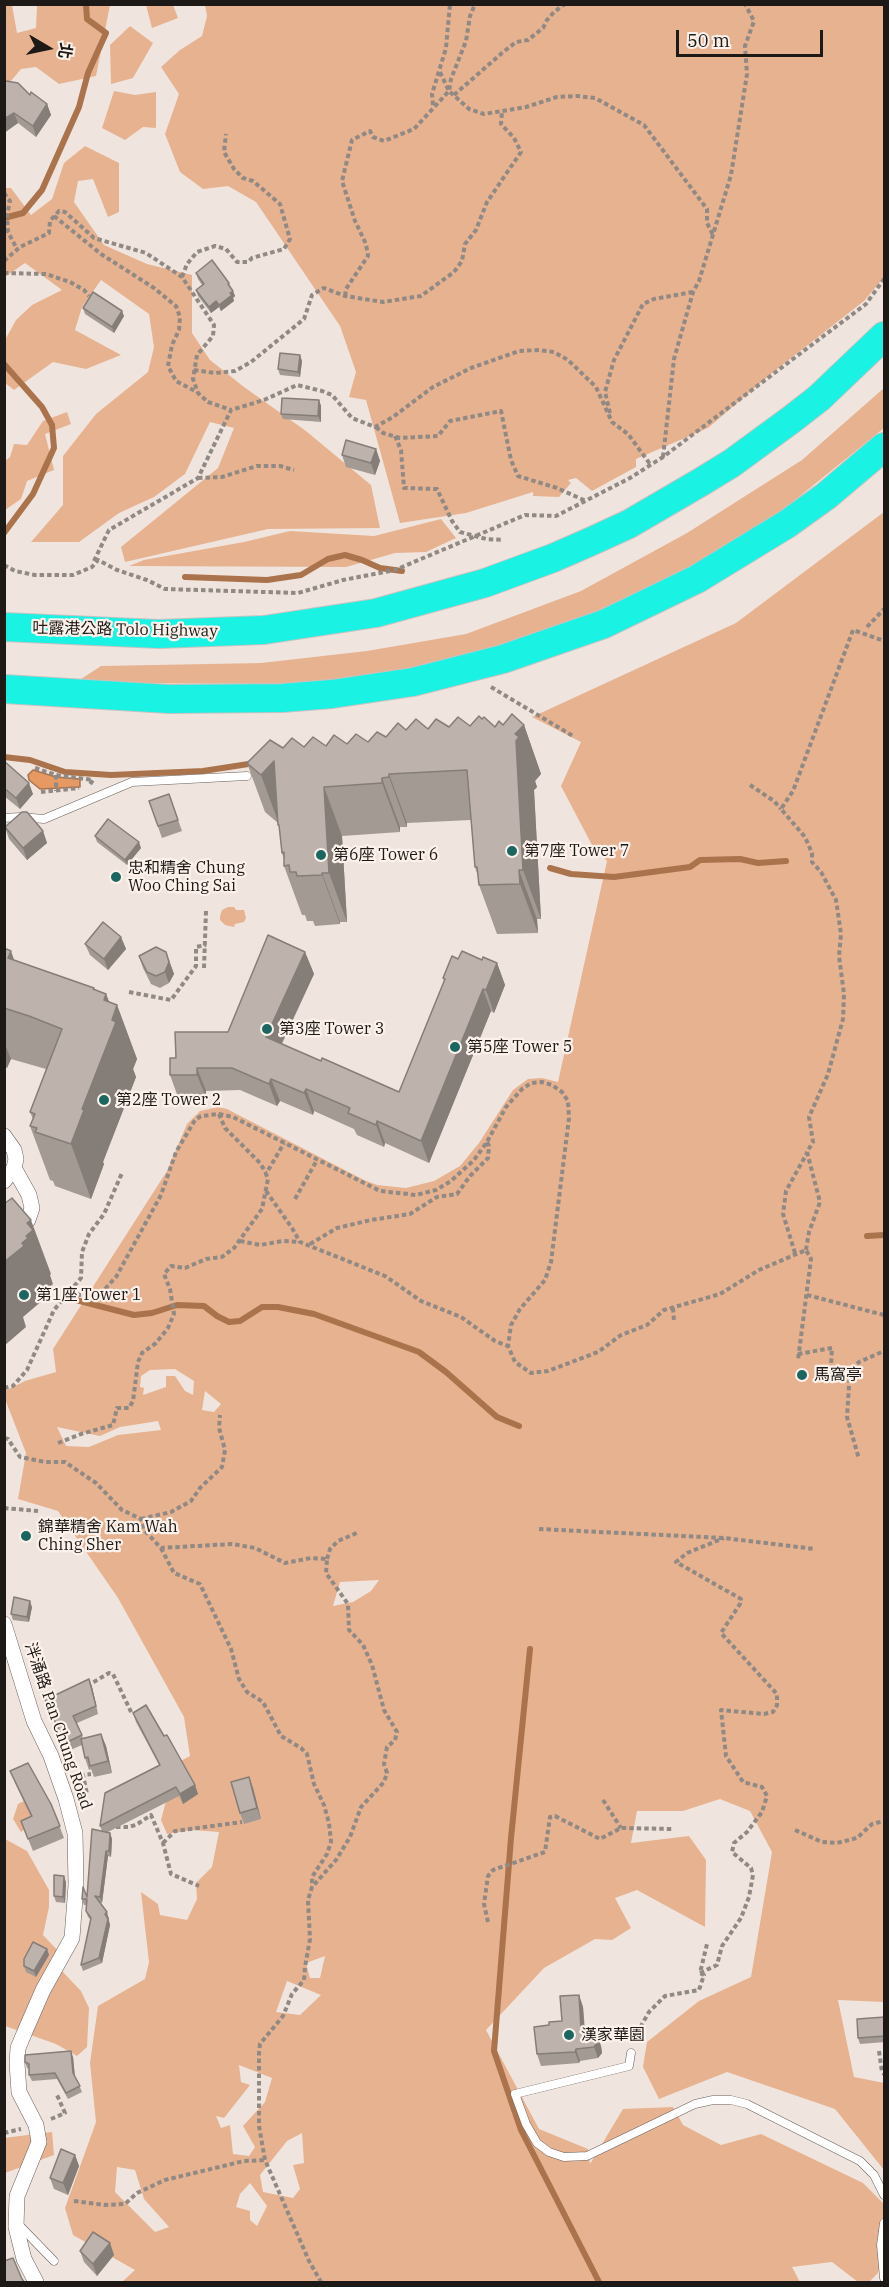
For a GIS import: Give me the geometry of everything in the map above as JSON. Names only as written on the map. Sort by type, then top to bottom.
[{"type":"highway","name":"吐露港公路 Tolo Highway","points":[[4,627],[159,634],[264,630],[376,613],[485,583],[553,558],[619,528],[724,468],[819,398],[885,336]]},
{"type":"highway","points":[[4,689],[169,699],[282,698],[390,686],[503,659],[604,624],[697,579],[787,524],[826,496],[885,447]]},
{"type":"street","points":[[4,1136],[14,1150],[16,1159],[14,1168],[4,1181]]},
{"type":"street","points":[[4,1241],[28,1220],[32,1208],[29,1195],[14,1168]]},
{"type":"street","name":"泮涌路 Pan Chung Road","points":[[4,1624],[32,1714],[51,1756],[75,1833],[76,1885],[72,1938],[43,1990],[18,2048],[16,2063],[19,2092],[36,2125],[39,2142],[17,2196],[16,2222],[24,2259],[36,2283]]},
{"type":"lane","points":[[4,818],[44,819],[132,782],[248,776]]},
{"type":"lane","points":[[631,2053],[629,2066],[515,2094],[526,2124],[537,2143],[549,2152],[564,2157],[587,2156],[695,2104],[713,2100],[731,2100],[754,2107],[860,2161],[874,2175],[885,2195]]},
{"type":"lane","points":[[16,2222],[54,2261]]},
{"type":"lane","points":[[885,2223],[881,2245],[885,2278]]},
{"type":"path","points":[[433,105],[432,94],[446,48],[450,4]]},
{"type":"path","points":[[345,296],[346,289],[368,256],[366,244],[342,181],[352,140],[370,131],[373,137],[384,141],[414,129],[433,105],[448,91],[466,41],[470,16],[475,4]]},
{"type":"path","points":[[453,95],[516,42],[528,40],[536,34],[547,20],[565,4]]},
{"type":"path","points":[[663,457],[674,359],[731,175],[747,74],[745,46],[754,21],[745,4]]},
{"type":"path","points":[[440,72],[448,91],[469,109],[484,114],[502,112],[557,97],[577,96],[594,98],[644,125],[707,209],[707,223],[713,235]]},
{"type":"path","points":[[194,370],[235,371],[251,362],[304,319],[312,295],[324,288],[345,296],[383,302],[421,296],[454,272],[462,261],[465,244],[476,230],[487,202],[520,152],[514,138],[501,124],[502,112]]},
{"type":"path","points":[[182,277],[187,264],[197,252],[215,246],[226,249],[237,262],[248,262],[252,258],[284,249],[290,239],[280,204],[253,181],[243,178],[234,170],[224,152],[226,134]]},
{"type":"path","points":[[4,193],[10,201],[7,215],[8,232],[17,249]]},
{"type":"path","points":[[4,261],[17,249],[49,233],[50,221],[59,211],[65,212],[94,238],[146,253],[182,277],[214,325],[213,336],[197,355],[192,378],[198,393]]},
{"type":"path","points":[[54,216],[101,254],[176,306],[180,317],[179,330],[172,345],[168,366],[176,381],[198,393],[208,402],[231,410],[264,400],[297,385],[332,395],[352,418],[375,427],[383,433],[395,436],[438,436],[450,421],[501,411],[510,460],[518,476],[557,488],[587,501]]},
{"type":"path","points":[[4,273],[46,274],[70,282],[84,290],[89,296]]},
{"type":"path","points":[[4,565],[15,571],[35,575],[73,576],[92,567],[98,560],[165,589],[298,593],[343,580],[395,570],[525,515],[556,516],[630,478],[663,457],[866,304],[885,279]]},
{"type":"path","points":[[612,422],[605,392],[614,360],[643,304],[654,298],[693,292]]},
{"type":"path","points":[[375,427],[393,417],[433,387],[471,368],[519,351],[554,352],[568,360],[596,387],[612,422],[628,434],[650,464]]},
{"type":"path","points":[[198,478],[231,410]]},
{"type":"path","points":[[395,436],[401,450],[404,488],[436,489],[460,532],[486,539],[504,540]]},
{"type":"path","points":[[92,567],[109,530],[198,478],[222,477],[257,466],[280,466],[294,470]]},
{"type":"path","points":[[867,627],[885,609]]},
{"type":"path","points":[[781,809],[793,791],[853,630],[885,641]]},
{"type":"path","points":[[490,687],[573,736]]},
{"type":"path","points":[[35,768],[56,776],[93,780],[88,787],[41,792]]},
{"type":"path","points":[[55,790],[56,776]]},
{"type":"path","points":[[750,785],[774,801],[805,837],[812,853],[812,862],[821,872],[837,900],[841,934],[839,956],[844,994],[843,1019],[828,1074],[809,1117],[813,1142],[786,1191],[783,1214],[795,1253]]},
{"type":"path","points":[[204,968],[206,911]]},
{"type":"path","points":[[129,992],[171,1000],[196,966],[196,947],[206,945]]},
{"type":"path","points":[[71,1289],[79,1294],[94,1294],[104,1290],[116,1277],[161,1195],[176,1152],[195,1120],[208,1114],[219,1114],[247,1122],[380,1191],[416,1194],[436,1190],[451,1181],[474,1160],[487,1142],[506,1107],[522,1089],[531,1083],[542,1082],[562,1092],[570,1109],[551,1262],[545,1280],[520,1309],[511,1325],[508,1346],[515,1362],[531,1373],[548,1371],[598,1352],[621,1335],[647,1325],[664,1310],[720,1294],[759,1270],[806,1250]]},
{"type":"path","points":[[58,1443],[113,1425],[117,1408],[129,1408],[133,1401],[138,1362],[142,1353],[156,1343],[168,1328],[174,1314],[170,1289],[164,1274],[171,1266],[185,1269],[198,1262],[222,1257],[240,1240],[262,1209],[268,1179],[266,1174],[260,1162],[225,1128],[219,1114]]},
{"type":"path","points":[[310,1244],[337,1228],[410,1214],[437,1197],[457,1194],[470,1176],[488,1158],[487,1142]]},
{"type":"path","points":[[266,1174],[285,1143]]},
{"type":"path","points":[[798,1360],[811,1259],[806,1250],[808,1232],[820,1202],[807,1152]]},
{"type":"path","points":[[295,1199],[317,1160]]},
{"type":"path","points":[[4,1388],[13,1386],[27,1370],[54,1310],[81,1278],[82,1251],[89,1234],[104,1214],[122,1173]]},
{"type":"path","points":[[265,1190],[300,1242]]},
{"type":"path","points":[[240,1240],[260,1245],[283,1241],[310,1244],[385,1276],[421,1301],[461,1317],[495,1341],[508,1346]]},
{"type":"path","points":[[807,1295],[885,1315]]},
{"type":"path","points":[[673,1308],[674,1321]]},
{"type":"path","points":[[798,1354],[832,1348],[830,1382]]},
{"type":"path","points":[[859,1459],[847,1417],[850,1371],[859,1362],[885,1351]]},
{"type":"path","points":[[830,1371],[850,1371]]},
{"type":"path","points":[[4,1438],[8,1439],[20,1457],[45,1462],[65,1462],[96,1483],[122,1510],[141,1519],[171,1512],[191,1502],[200,1488],[222,1467],[225,1450],[219,1428],[220,1414]]},
{"type":"path","points":[[4,1508],[38,1511]]},
{"type":"path","points":[[141,1519],[145,1531],[161,1548],[174,1573],[200,1584],[231,1649],[239,1679],[247,1692],[263,1702],[281,1736],[307,1754],[314,1784],[324,1804],[329,1823],[330,1842],[327,1854],[312,1877],[308,1900],[310,1939],[304,1967],[304,1980],[292,1994],[283,2016],[260,2044],[259,2052],[259,2126],[266,2160],[309,2261],[321,2283]]},
{"type":"path","points":[[539,1529],[724,1538],[815,1549]]},
{"type":"path","points":[[312,1887],[336,1860],[350,1837],[361,1807],[384,1782],[387,1773],[384,1764],[387,1747],[395,1740],[397,1732],[384,1710],[372,1665],[363,1645],[349,1630],[348,1604],[326,1573],[330,1549],[338,1541],[359,1532]]},
{"type":"path","points":[[700,1972],[717,1965],[722,1946],[741,1918],[749,1897],[753,1875],[751,1868],[732,1852],[734,1844],[747,1832],[762,1812],[767,1796],[762,1787],[743,1782],[726,1756],[721,1710],[765,1714],[773,1712],[777,1705],[777,1694],[721,1633],[741,1599],[676,1562],[687,1553],[724,1538]]},
{"type":"path","points":[[161,1548],[232,1544],[255,1548],[285,1563],[311,1558],[327,1559]]},
{"type":"path","points":[[77,1690],[109,1673],[113,1674],[132,1714]]},
{"type":"path","points":[[90,1684],[93,1691]]},
{"type":"path","points":[[603,1800],[621,1828]]},
{"type":"path","points":[[107,1826],[128,1827],[136,1825],[151,1815],[164,1843],[171,1874],[200,1886]]},
{"type":"path","points":[[488,1922],[484,1904],[488,1876],[493,1870],[545,1852],[550,1817],[555,1816],[600,1839],[621,1828],[673,1828]]},
{"type":"path","points":[[795,1830],[822,1842],[837,1844],[857,1838],[872,1824],[885,1821]]},
{"type":"path","points":[[164,1843],[176,1831],[242,1822]]},
{"type":"path","points":[[700,1972],[707,1944]]},
{"type":"path","points":[[631,2053],[637,2033],[649,2012],[665,1996],[699,1990],[704,1975],[700,1972]]},
{"type":"path","points":[[879,2051],[882,2072],[885,2074]]},
{"type":"path","points":[[57,2095],[65,2112],[63,2114]]},
{"type":"path","points":[[4,2133],[27,2127]]},
{"type":"path","points":[[74,2201],[105,2205],[125,2204],[137,2193],[165,2180],[244,2161],[266,2160]]},
{"type":"shaded area","points":[[5,5],[12,5],[17,33],[36,28],[37,5],[110,5],[96,76],[59,84],[36,67],[21,69],[5,88]]},
{"type":"shaded area","points":[[146,5],[173,5],[178,18],[152,28]]},
{"type":"shaded area","points":[[205,5],[884,5],[884,277],[864,301],[772,373],[708,428],[636,459],[636,467],[592,491],[576,478],[568,480],[571,483],[559,497],[533,496],[533,492],[466,513],[400,523],[366,400],[349,397],[356,372],[340,326],[256,202],[228,186],[203,189],[180,172],[165,134],[179,94],[161,67],[180,50],[202,36],[207,16]]},
{"type":"shaded area","points":[[130,26],[153,43],[133,78],[111,84],[110,45]]},
{"type":"shaded area","points":[[114,91],[135,95],[156,92],[156,128],[143,127],[125,140],[102,128]]},
{"type":"shaded area","points":[[85,146],[119,163],[119,212],[108,217],[93,179],[78,181],[74,202],[104,245],[147,264],[192,275],[192,333],[210,360],[306,431],[371,485],[380,528],[268,529],[125,562],[121,547],[218,468],[234,428],[210,422],[185,474],[154,497],[119,513],[79,542],[31,542],[63,505],[63,456],[96,414],[148,372],[154,347],[149,314],[101,280],[82,307],[75,330],[121,355],[86,369],[53,362],[14,390],[5,383],[5,340],[16,320],[32,305],[62,290],[25,263],[5,277],[5,188],[11,188],[31,215],[52,199],[64,163]]},
{"type":"shaded area","points":[[884,388],[884,428],[784,509],[690,569],[581,620],[487,651],[383,676],[310,684],[75,683],[101,666],[261,663],[367,651],[466,634],[581,591],[687,533],[802,460]]},
{"type":"shaded area","points":[[67,412],[71,424],[45,434],[54,470],[27,481],[21,499],[5,510],[5,461],[10,457],[14,444],[27,445],[43,421]]},
{"type":"shaded area","points":[[884,512],[884,2002],[838,2000],[854,2077],[884,2083],[884,2170],[835,2109],[727,2072],[659,2099],[643,2067],[647,2042],[699,2001],[751,1977],[772,1852],[750,1811],[720,1799],[683,1811],[637,1811],[631,1843],[689,1836],[706,1860],[705,1927],[637,1890],[615,1898],[631,1928],[612,1940],[595,1939],[544,1968],[486,2030],[539,2129],[588,2149],[590,2164],[623,2109],[673,2107],[683,2125],[721,2145],[761,2134],[863,2183],[884,2204],[884,2246],[878,2273],[869,2282],[858,2282],[832,2262],[792,2267],[800,2282],[122,2282],[135,2270],[73,2235],[65,2208],[96,2122],[90,2063],[98,2006],[145,1979],[149,1962],[141,1892],[158,1904],[160,1915],[187,1920],[197,1899],[196,1883],[212,1867],[219,1832],[192,1830],[167,1834],[161,1820],[166,1801],[156,1774],[190,1756],[184,1717],[118,1598],[58,1511],[18,1499],[26,1453],[5,1399],[5,1391],[25,1381],[56,1372],[53,1349],[167,1171],[187,1124],[200,1111],[218,1107],[227,1109],[364,1180],[377,1185],[406,1188],[434,1181],[460,1166],[479,1143],[513,1090],[528,1079],[542,1078],[558,1082],[607,861],[593,847],[561,786],[581,742],[532,717],[736,623]],"holes":[[[175,1369],[194,1381],[193,1395],[185,1391],[175,1376],[166,1376],[166,1387],[143,1395],[144,1388],[140,1387],[141,1376],[150,1370]],[[205,1391],[221,1404],[214,1412],[202,1410]],[[158,1421],[161,1430],[118,1435],[89,1447],[66,1446],[57,1427],[100,1436],[120,1427]],[[379,1580],[371,1591],[353,1602],[333,1606],[340,1582]],[[325,1956],[320,1978],[310,1978],[306,1963]],[[287,1981],[321,1995],[300,2015],[276,2012]],[[239,2065],[272,2078],[265,2102],[243,2126],[255,2147],[249,2156],[233,2154],[230,2125],[221,2128],[216,2116],[224,2118],[250,2085],[241,2082]],[[302,2133],[304,2163],[293,2165],[300,2189],[293,2198],[263,2192],[260,2175],[287,2141]],[[117,2167],[135,2170],[144,2199],[169,2227],[155,2232],[115,2192]],[[250,2183],[267,2206],[257,2226],[250,2220],[250,2211],[236,2207],[240,2194]]]},
{"type":"shaded area","points":[[441,519],[456,538],[426,552],[395,553],[346,567],[129,566],[144,560],[244,542],[290,531],[374,536]]},
{"type":"shaded area","points":[[33,770],[56,777],[80,779],[80,787],[40,789],[29,780],[28,775]]},
{"type":"shaded area","points":[[228,907],[244,910],[246,918],[244,922],[235,924],[234,927],[225,925],[220,920],[220,916],[222,910]]},
{"type":"shaded area","points":[[28,1799],[39,1813],[21,1832],[13,1819],[18,1804]]},
{"type":"shaded area","points":[[5,1839],[27,1851],[49,1890],[49,1907],[43,1935],[60,1953],[61,1970],[81,1991],[89,2008],[87,2047],[77,2056],[56,2044],[5,2026]]},
{"type":"shaded area","points":[[52,2132],[54,2155],[5,2173],[4,2138]]},
{"type":"building","points":[[6,81],[18,83],[30,95],[31,92],[47,104],[33,126],[14,113],[4,119],[4,83]]},
{"type":"building","points":[[212,260],[233,291],[230,293],[232,295],[219,305],[216,301],[209,307],[196,290],[204,284],[196,273]]},
{"type":"building","points":[[93,292],[122,311],[112,327],[83,308]]},
{"type":"building","points":[[280,353],[300,355],[298,372],[278,369]]},
{"type":"building","points":[[282,398],[319,400],[318,416],[281,414]]},
{"type":"building","points":[[346,440],[376,449],[371,463],[342,455]]},
{"type":"building","points":[[512,714],[524,725],[515,734],[519,737],[516,741],[523,870],[519,870],[520,884],[479,885],[477,867],[475,867],[467,770],[389,774],[389,777],[382,778],[382,783],[324,787],[329,873],[297,876],[296,872],[290,872],[289,865],[284,866],[284,852],[282,853],[278,825],[274,761],[261,775],[247,763],[270,740],[283,748],[292,738],[304,747],[313,737],[326,746],[334,735],[347,744],[356,734],[368,742],[377,732],[386,737],[398,723],[406,730],[416,719],[428,729],[436,719],[449,727],[458,717],[470,726],[479,716],[482,719],[484,717],[495,727],[499,721],[503,725]]},
{"type":"building","points":[[4,761],[29,783],[16,798],[4,788]]},
{"type":"building","points":[[169,794],[178,820],[158,826],[149,801]]},
{"type":"building","points":[[22,812],[27,812],[43,831],[23,848],[5,827]]},
{"type":"building","points":[[108,819],[139,842],[125,860],[95,836]]},
{"type":"building","points":[[103,922],[121,937],[104,959],[85,944]]},
{"type":"building","points":[[268,935],[305,952],[266,1037],[321,1061],[322,1058],[399,1092],[445,979],[443,978],[452,956],[458,959],[462,951],[482,960],[483,957],[497,963],[486,990],[483,989],[421,1141],[377,1121],[376,1125],[348,1113],[350,1108],[306,1089],[304,1093],[271,1079],[269,1084],[232,1068],[197,1068],[197,1075],[170,1075],[170,1058],[176,1058],[175,1032],[228,1032]]},
{"type":"building","points":[[156,947],[166,952],[169,962],[165,972],[156,976],[147,972],[139,956]]},
{"type":"building","points":[[4,948],[11,951],[8,958],[94,988],[106,994],[104,1000],[117,1005],[112,1020],[116,1022],[71,1144],[35,1132],[37,1128],[30,1126],[35,1114],[30,1112],[62,1029],[4,1008]]},
{"type":"building","points":[[12,1198],[31,1220],[27,1223],[33,1230],[22,1243],[24,1246],[4,1262],[4,1204]]},
{"type":"building","points":[[14,1597],[30,1601],[27,1617],[11,1614]]},
{"type":"building","points":[[89,1679],[96,1706],[73,1716],[82,1735],[65,1743],[45,1700]]},
{"type":"building","points":[[146,1705],[164,1736],[167,1735],[195,1785],[180,1794],[176,1787],[100,1826],[105,1793],[160,1765],[133,1713]]},
{"type":"building","points":[[101,1734],[108,1761],[90,1766],[88,1757],[85,1758],[81,1739]]},
{"type":"building","points":[[28,1763],[51,1804],[60,1826],[28,1839],[21,1821],[32,1816],[10,1771]]},
{"type":"building","points":[[249,1777],[257,1808],[240,1813],[231,1782]]},
{"type":"building","points":[[92,1829],[110,1833],[100,1897],[95,1896],[107,1912],[105,1914],[108,1919],[99,1958],[81,1965],[91,1918],[86,1911],[87,1899],[82,1899],[83,1887],[87,1897]]},
{"type":"building","points":[[54,1875],[64,1876],[63,1897],[54,1896]]},
{"type":"building","points":[[33,1942],[47,1949],[34,1971],[24,1966],[24,1959]]},
{"type":"building","points":[[579,1995],[581,2029],[592,2029],[597,2034],[598,2041],[594,2047],[576,2049],[575,2052],[537,2054],[534,2027],[562,2021],[560,1996]]},
{"type":"building","points":[[885,2017],[885,2036],[858,2038],[857,2019]]},
{"type":"building","points":[[71,2051],[73,2073],[80,2086],[66,2093],[55,2073],[29,2075],[29,2064],[25,2062],[25,2055]]},
{"type":"building","points":[[61,2149],[75,2155],[63,2183],[50,2178]]},
{"type":"building","points":[[93,2232],[110,2243],[93,2264],[80,2251]]},
{"type":"building","points":[[13,2258],[25,2283],[4,2283],[4,2261]]},
{"type":"waterway","points":[[4,218],[23,213],[42,190],[79,107],[88,73],[106,33],[87,19],[86,4]]},
{"type":"waterway","points":[[4,364],[42,407],[52,425],[54,448],[33,494],[4,533]]},
{"type":"waterway","points":[[185,577],[267,580],[301,575],[328,559],[345,555],[380,568],[402,571]]},
{"type":"waterway","points":[[4,757],[30,760],[65,772],[111,775],[203,771],[255,763]]},
{"type":"waterway","points":[[550,868],[571,874],[614,877],[690,867],[700,860],[740,859],[758,863],[786,861]]},
{"type":"waterway","points":[[867,1236],[884,1235]]},
{"type":"waterway","points":[[72,1299],[134,1315],[152,1313],[177,1305],[204,1306],[229,1322],[240,1321],[262,1307],[278,1307],[314,1314],[419,1352],[446,1372],[497,1417],[519,1426]]},
{"type":"waterway","points":[[530,1649],[511,1838],[494,2051],[521,2130],[599,2282]]},
{"type":"place","name":"第7座 Tower 7","points":[[512,851]]},
{"type":"place","name":"第6座 Tower 6","points":[[321,855]]},
{"type":"place","name":"忠和精舍 Chung Woo Ching Sai","points":[[116,877]]},
{"type":"place","name":"第3座 Tower 3","points":[[267,1029]]},
{"type":"place","name":"第5座 Tower 5","points":[[455,1047]]},
{"type":"place","name":"第2座 Tower 2","points":[[104,1100]]},
{"type":"place","name":"第1座 Tower 1","points":[[24,1295]]},
{"type":"place","name":"馬窩亭","points":[[802,1375]]},
{"type":"place","name":"錦華精舍 Kam Wah Ching Sher","points":[[26,1536]]},
{"type":"place","name":"漢家華園","points":[[569,2035]]}]
